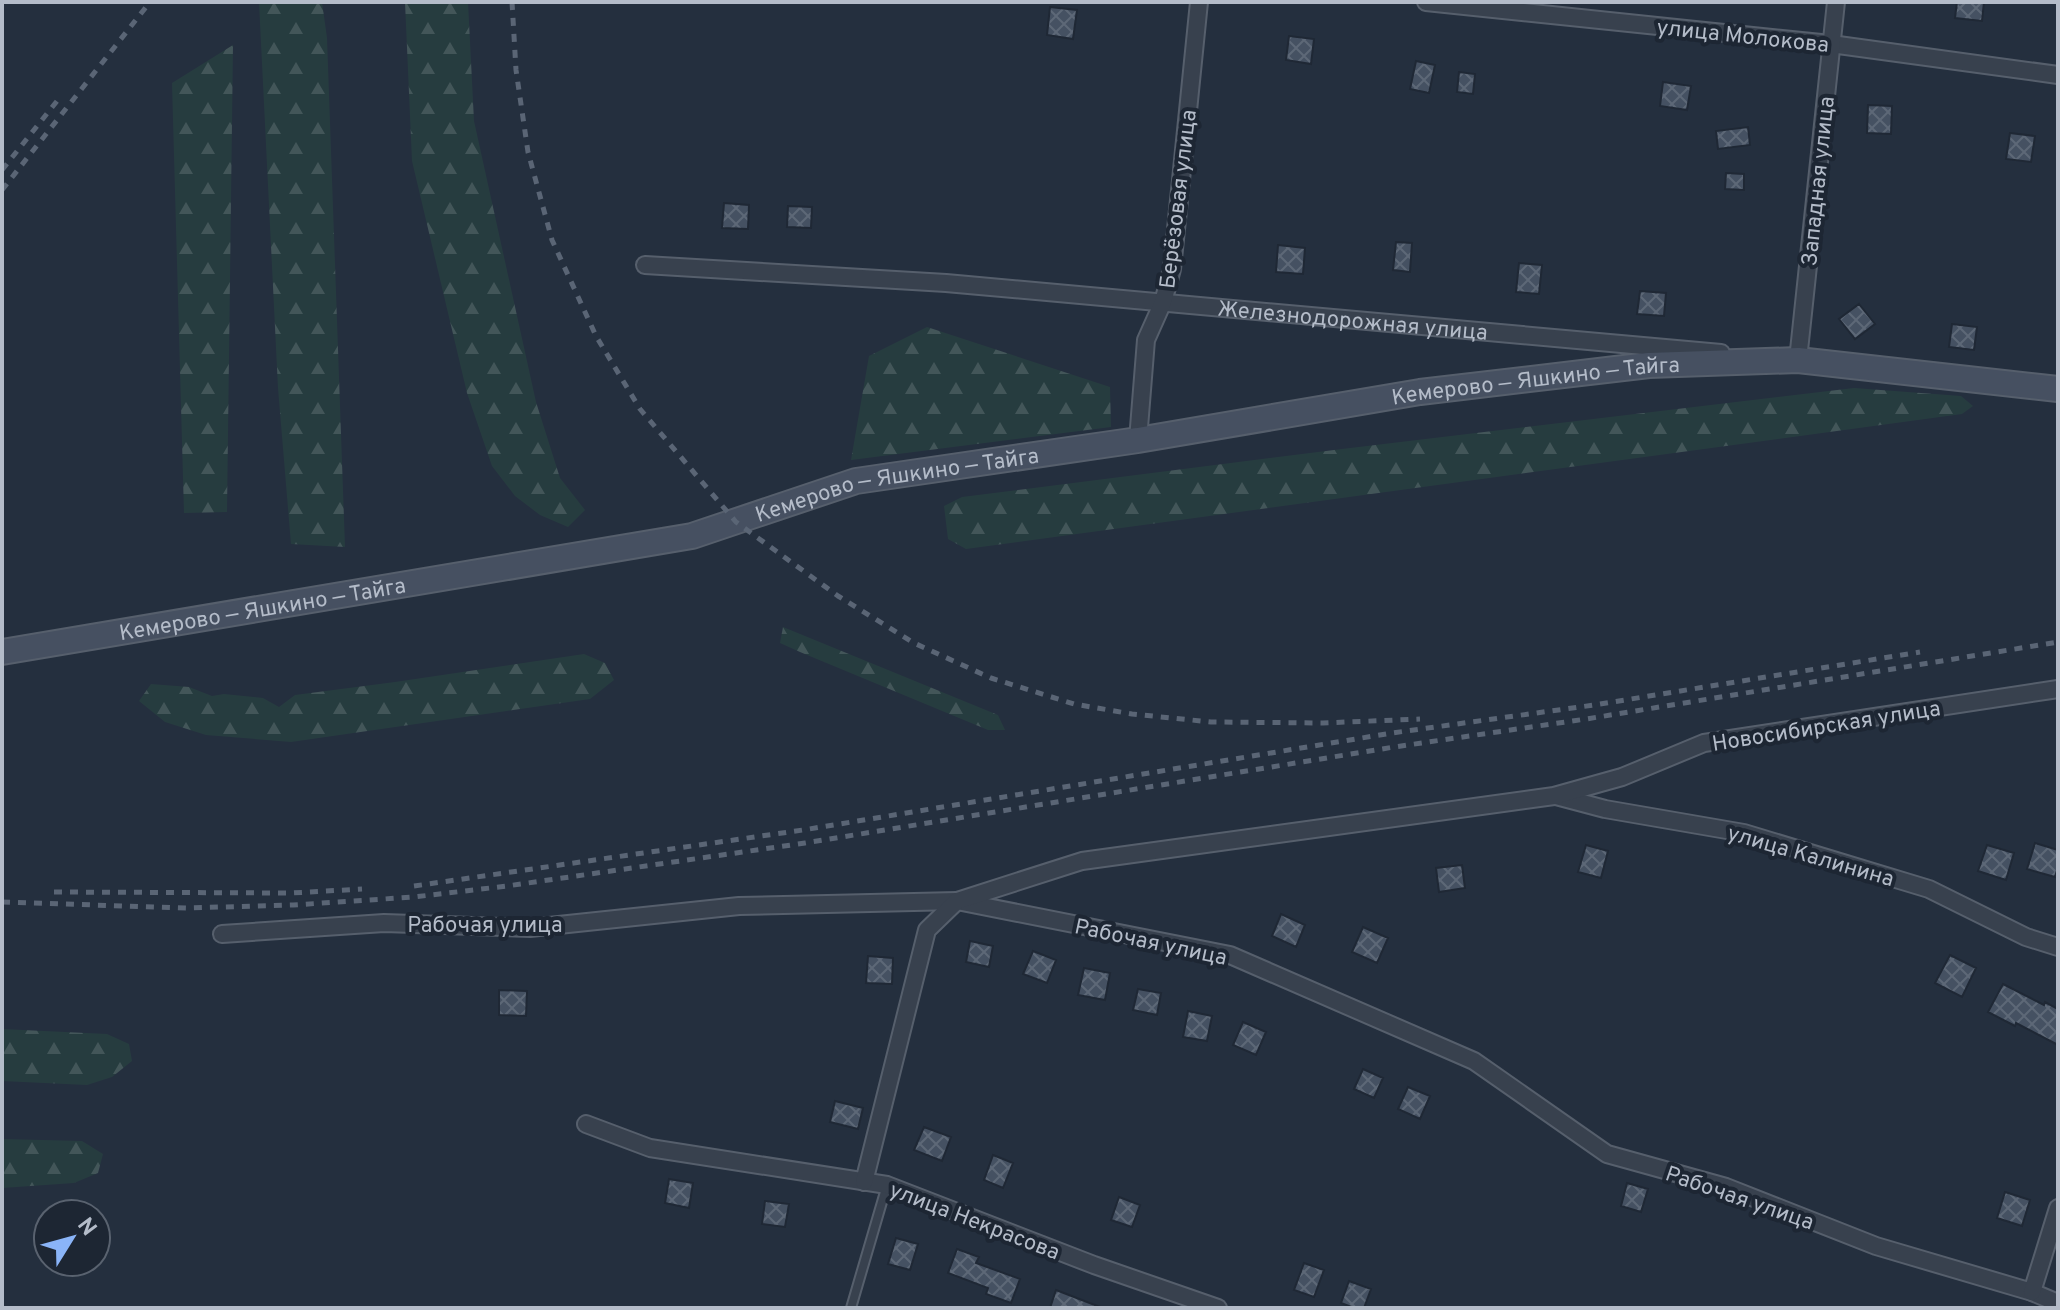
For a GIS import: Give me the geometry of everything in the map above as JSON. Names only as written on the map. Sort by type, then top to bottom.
[{"type":"main road","name":"Железнодорожная улица","points":[[1798,360],[2058,389]]},
{"type":"main road","name":"Кемерово — Яшкино — Тайга","points":[[2,652],[692,536],[856,481],[1138,440],[1420,392],[1649,365],[1798,360]]},
{"type":"street","name":"Берёзовая улица","points":[[1138,440],[1146,340],[1163,302],[1172,269],[1199,2]]},
{"type":"street","name":"улица Молокова","points":[[1426,2],[1831,44],[2058,75]]},
{"type":"street","name":"Западная улица","points":[[1798,360],[1836,2]]},
{"type":"street","name":"Железнодорожная улица","points":[[645,265],[946,283],[1798,360]]},
{"type":"street","name":"Новосибирская улица","points":[[1554,796],[1622,777],[1704,743],[2058,689]]},
{"type":"street","points":[[864,1182],[927,930],[957,901],[1082,861],[1554,796]]},
{"type":"street","name":"улица Калинина","points":[[1554,796],[1605,809],[1758,837],[1929,889],[2026,937],[2058,947]]},
{"type":"street","name":"Рабочая улица","points":[[222,934],[384,923],[530,928],[739,906],[957,901],[1230,955],[1474,1061],[1607,1154],[1726,1187],[1876,1246],[2032,1292],[2058,1303]]},
{"type":"street","name":"улица Некрасова","points":[[586,1124],[650,1148],[887,1185],[1094,1265],[1218,1308]]},
{"type":"street","points":[[2032,1292],[2058,1208]]},
{"type":"lane","points":[[851,1308],[887,1185]]},
{"type":"green space","points":[[259,2],[322,2],[327,38],[345,547],[291,544],[278,388]]},
{"type":"green space","points":[[405,2],[468,2],[474,121],[536,402],[560,478],[585,510],[568,527],[540,515],[515,496],[492,466],[467,393],[412,161]]},
{"type":"green space","points":[[233,45],[227,512],[184,513],[172,83]]},
{"type":"green space","points":[[927,327],[1110,387],[1111,427],[851,460],[869,356]]},
{"type":"green space","points":[[1854,388],[1961,396],[1973,406],[1962,414],[966,549],[948,539],[944,506],[962,497]]},
{"type":"green space","points":[[783,627],[998,715],[1005,730],[988,730],[780,643]]},
{"type":"green space","points":[[584,654],[605,663],[614,680],[590,699],[291,742],[206,735],[165,722],[139,701],[151,684],[189,687],[212,696],[224,694],[263,698],[279,707],[295,695]]},
{"type":"green space","points":[[2,1029],[107,1034],[129,1044],[132,1061],[112,1077],[87,1085],[2,1081]]},
{"type":"green space","points":[[2,1139],[82,1141],[103,1154],[98,1173],[74,1183],[2,1188]]},
{"type":"building","points":[[1957,2],[1984,2],[1982,21],[1955,18]]},
{"type":"building","points":[[1050,7],[1077,10],[1073,39],[1047,35]]},
{"type":"building","points":[[1289,36],[1314,39],[1311,64],[1286,60]]},
{"type":"building","points":[[1416,61],[1435,65],[1429,93],[1410,89]]},
{"type":"building","points":[[1459,72],[1475,74],[1473,94],[1457,92]]},
{"type":"building","points":[[1663,82],[1691,86],[1687,110],[1660,106]]},
{"type":"building","points":[[1868,105],[1892,106],[1891,134],[1867,133]]},
{"type":"building","points":[[1748,127],[1750,145],[1718,149],[1716,131]]},
{"type":"building","points":[[2010,133],[2035,136],[2031,162],[2006,159]]},
{"type":"building","points":[[1726,173],[1744,174],[1744,190],[1725,189]]},
{"type":"building","points":[[724,203],[749,205],[748,229],[722,228]]},
{"type":"building","points":[[788,206],[812,207],[811,228],[787,227]]},
{"type":"building","points":[[1396,242],[1412,243],[1410,272],[1393,270]]},
{"type":"building","points":[[1278,245],[1305,248],[1303,274],[1276,272]]},
{"type":"building","points":[[1519,263],[1542,265],[1539,294],[1516,292]]},
{"type":"building","points":[[1640,291],[1666,293],[1664,316],[1637,314]]},
{"type":"building","points":[[1859,304],[1875,324],[1855,339],[1839,319]]},
{"type":"building","points":[[1952,324],[1977,327],[1974,350],[1949,347]]},
{"type":"building","points":[[2035,843],[2058,850],[2055,877],[2027,869]]},
{"type":"building","points":[[1586,845],[1608,851],[1601,878],[1578,872]]},
{"type":"building","points":[[1987,845],[2014,853],[2006,880],[1978,871]]},
{"type":"building","points":[[1462,865],[1465,888],[1439,892],[1436,868]]},
{"type":"building","points":[[1281,914],[1305,925],[1296,947],[1272,936]]},
{"type":"building","points":[[1363,927],[1388,938],[1377,963],[1352,952]]},
{"type":"building","points":[[970,941],[993,946],[989,967],[966,962]]},
{"type":"building","points":[[1033,951],[1056,960],[1047,983],[1023,974]]},
{"type":"building","points":[[1950,955],[1976,968],[1962,997],[1935,983]]},
{"type":"building","points":[[868,956],[893,958],[892,984],[866,983]]},
{"type":"building","points":[[1084,968],[1110,973],[1105,1000],[1078,995]]},
{"type":"building","points":[[2003,984],[2058,1009],[2058,1045],[1988,1012]]},
{"type":"building","points":[[1138,989],[1161,993],[1157,1015],[1133,1010]]},
{"type":"building","points":[[499,990],[527,991],[526,1016],[499,1015]]},
{"type":"building","points":[[1188,1011],[1212,1016],[1207,1041],[1183,1037]]},
{"type":"building","points":[[1243,1022],[1266,1032],[1256,1055],[1233,1045]]},
{"type":"building","points":[[1363,1069],[1383,1078],[1374,1098],[1354,1089]]},
{"type":"building","points":[[1408,1087],[1430,1096],[1420,1119],[1398,1109]]},
{"type":"building","points":[[835,1101],[863,1108],[858,1129],[830,1122]]},
{"type":"building","points":[[924,1127],[951,1137],[942,1161],[914,1150]]},
{"type":"building","points":[[993,1155],[1013,1163],[1003,1188],[984,1180]]},
{"type":"building","points":[[669,1179],[693,1183],[689,1208],[665,1203]]},
{"type":"building","points":[[1627,1183],[1648,1189],[1641,1212],[1621,1206]]},
{"type":"building","points":[[2005,1192],[2030,1200],[2022,1226],[1997,1218]]},
{"type":"building","points":[[1119,1197],[1140,1205],[1132,1227],[1111,1220]]},
{"type":"building","points":[[765,1201],[789,1204],[785,1227],[762,1224]]},
{"type":"building","points":[[896,1238],[918,1244],[910,1270],[888,1264]]},
{"type":"building","points":[[957,1249],[979,1257],[976,1263],[1020,1279],[1011,1303],[986,1294],[988,1288],[948,1273]]},
{"type":"building","points":[[1304,1263],[1324,1270],[1314,1297],[1294,1290]]},
{"type":"building","points":[[1349,1281],[1371,1289],[1364,1308],[1341,1303]]},
{"type":"building","points":[[1056,1290],[1100,1307],[1100,1308],[1050,1308]]},
{"type":"railway","points":[[2,190],[150,2]]},
{"type":"railway","points":[[512,2],[516,70],[528,152],[552,240],[596,336],[640,409],[736,522],[838,596],[914,643],[991,678],[1074,704],[1211,722],[1323,723],[1420,719]]},
{"type":"railway","points":[[2,170],[57,101]]},
{"type":"railway","points":[[2,902],[186,908],[293,905],[414,897],[507,886],[805,843],[2058,642]]},
{"type":"railway","points":[[414,886],[803,830],[1392,733],[1594,705],[1920,652]]},
{"type":"railway","points":[[54,892],[291,893],[362,889]]}]
